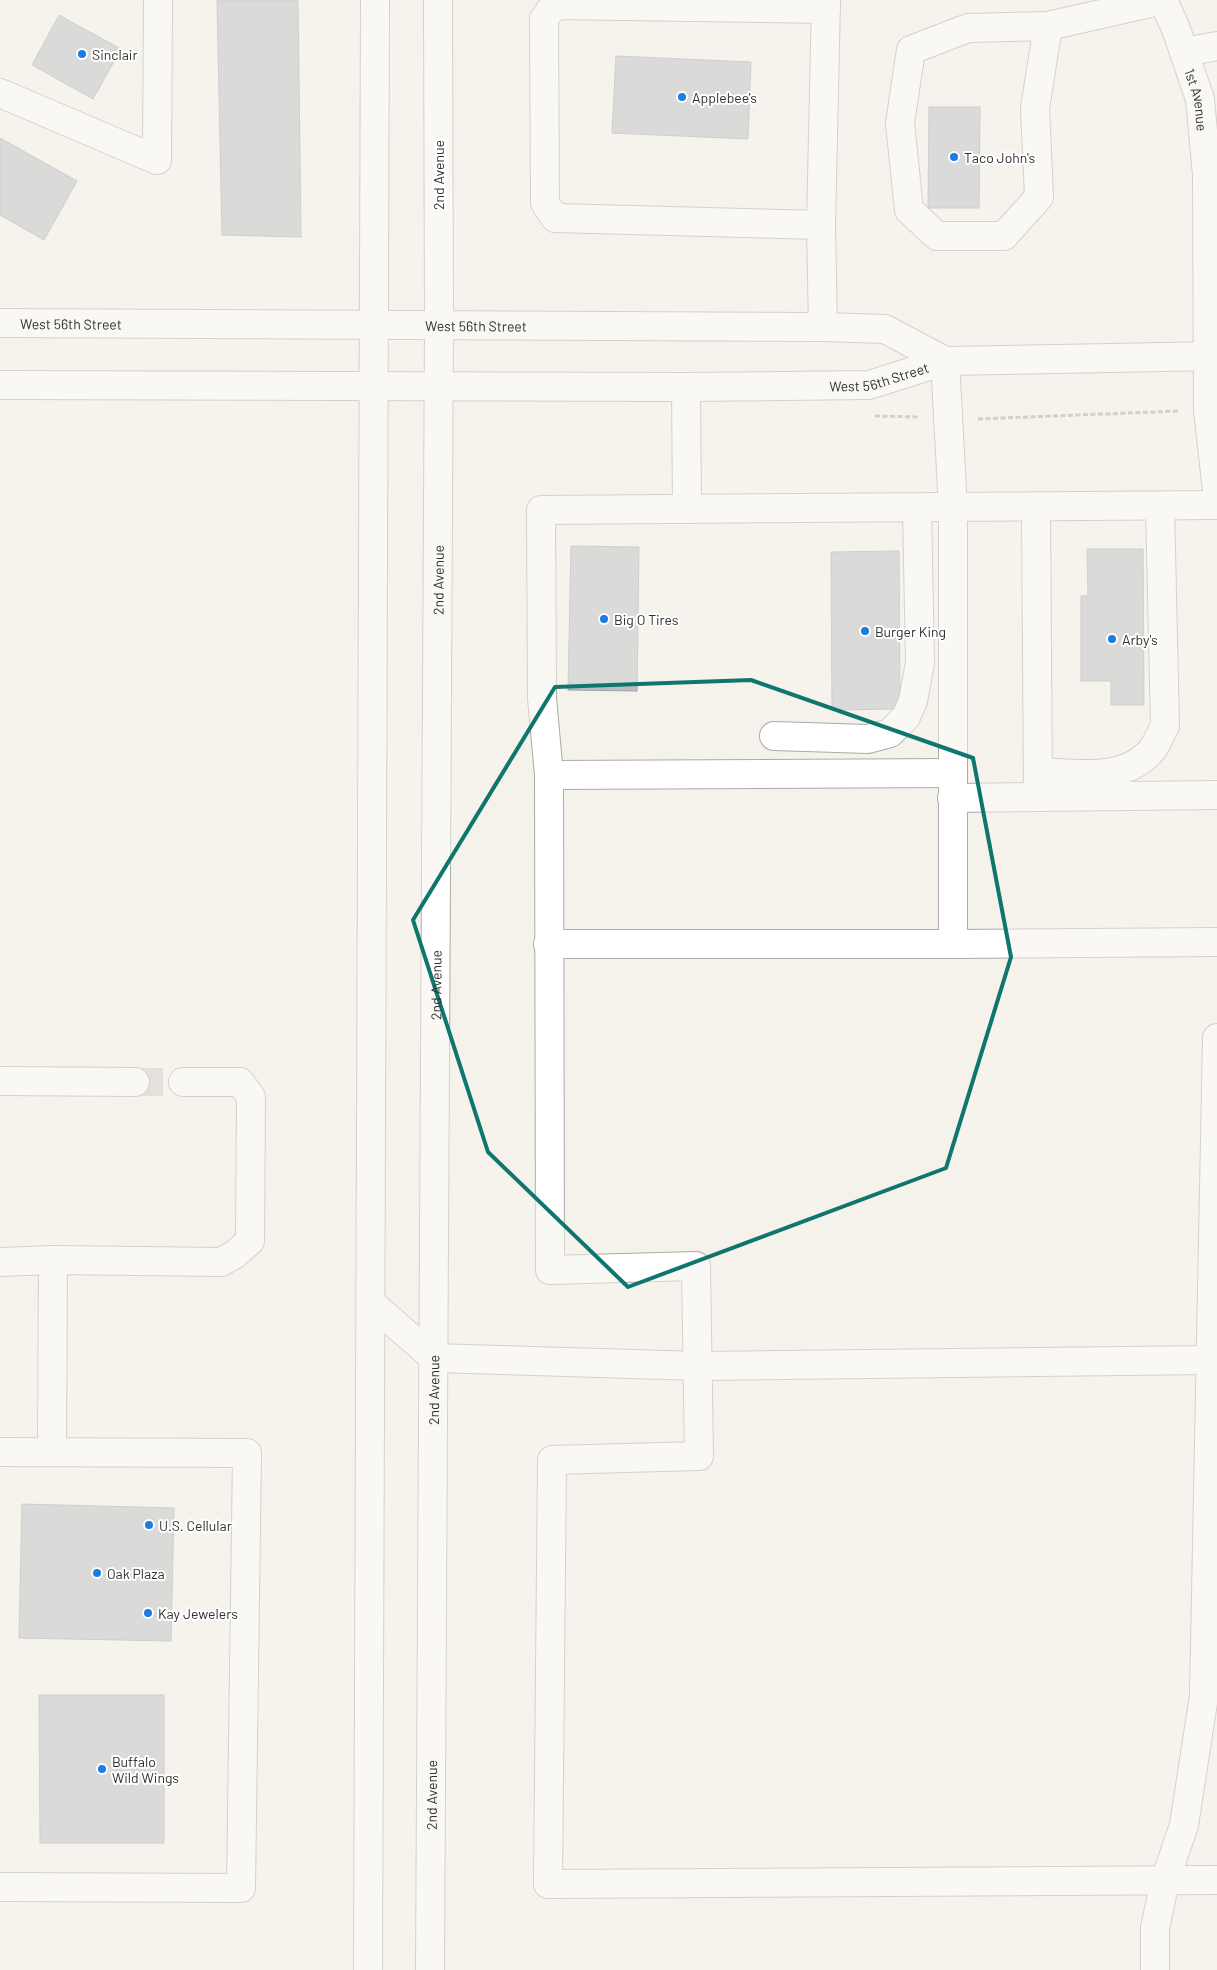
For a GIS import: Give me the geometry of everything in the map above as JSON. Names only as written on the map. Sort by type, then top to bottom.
[{"type":"main road","points":[[0,93],[156,160],[158,0]]},
{"type":"main road","points":[[368,1970],[375,0]]},
{"type":"main road","name":"2nd Avenue","points":[[430,1970],[439,325],[438,0]]},
{"type":"main road","points":[[1048,26],[1035,108],[1039,197],[1004,236],[937,236],[909,210],[900,123],[911,50],[968,28],[1048,26],[1163,0]]},
{"type":"main road","name":"1st Avenue","points":[[1163,0],[1176,29],[1200,99],[1212,175],[1212,356],[1208,410],[1217,490]]},
{"type":"main road","points":[[821,225],[555,218],[545,204],[544,19],[554,5],[826,5],[821,225],[823,327]]},
{"type":"main road","points":[[1184,52],[1217,46]]},
{"type":"main road","name":"West 56th Street","points":[[0,323],[823,327],[885,329],[945,361]]},
{"type":"main road","name":"West 56th Street","points":[[0,385],[686,387],[869,384],[945,361],[1212,356]]},
{"type":"main road","points":[[945,361],[952,508],[952,944]]},
{"type":"main road","points":[[686,387],[687,509]]},
{"type":"main road","points":[[1217,505],[541,510],[542,698],[549,775],[550,1270],[696,1266],[699,1366],[699,1456],[552,1460],[548,1884],[1217,1880]]},
{"type":"main road","points":[[1038,785],[1110,774],[1135,764],[1152,750],[1165,726],[1160,506]]},
{"type":"main road","points":[[1036,507],[1038,785]]},
{"type":"main road","points":[[774,736],[868,739],[890,733],[906,717],[913,701],[920,662],[917,508]]},
{"type":"main road","points":[[549,775],[953,786],[1038,785],[1217,795]]},
{"type":"main road","points":[[548,944],[1217,942]]},
{"type":"main road","points":[[1154,1970],[1155,1928],[1165,1881],[1184,1826],[1204,1696],[1217,1038]]},
{"type":"main road","points":[[0,1081],[135,1082]]},
{"type":"main road","points":[[0,1262],[53,1260],[221,1262],[234,1255],[250,1241],[251,1097],[240,1082],[183,1082]]},
{"type":"main road","points":[[52,1452],[53,1260]]},
{"type":"main road","points":[[371,1303],[434,1358],[699,1366],[1210,1360]]},
{"type":"main road","points":[[0,1452],[247,1453],[241,1888],[0,1887]]},
{"type":"highlighted area","points":[[751,680],[973,758],[1011,957],[946,1168],[628,1287],[488,1152],[413,920],[555,687]]},
{"type":"building","points":[[217,0],[298,0],[301,237],[222,235]]},
{"type":"building","points":[[59,15],[121,49],[93,99],[32,65]]},
{"type":"building","name":"Applebee's","points":[[616,56],[751,62],[748,139],[612,133]]},
{"type":"building","name":"Taco John's","points":[[929,107],[980,107],[979,208],[928,208]]},
{"type":"building","points":[[0,138],[77,181],[44,240],[0,215]]},
{"type":"building","name":"Big O Tires","points":[[571,546],[639,547],[637,691],[568,690]]},
{"type":"building","name":"Arby's","points":[[1087,549],[1143,549],[1144,705],[1111,705],[1111,681],[1081,681],[1081,596],[1088,596]]},
{"type":"building","name":"Burger King","points":[[899,551],[900,709],[832,710],[831,552]]},
{"type":"building","name":"Oak Plaza","points":[[22,1504],[174,1508],[171,1641],[19,1638]]},
{"type":"building","name":"Buffalo Wild Wings","points":[[39,1695],[164,1695],[164,1843],[40,1843]]},
{"type":"tunnel","points":[[135,1082],[183,1082]]},
{"type":"place","name":"Sinclair","points":[[82,54]]},
{"type":"place","name":"Applebee's","points":[[682,97]]},
{"type":"place","name":"Taco John's","points":[[954,157]]},
{"type":"place","name":"Big O Tires","points":[[604,619]]},
{"type":"place","name":"Burger King","points":[[865,631]]},
{"type":"place","name":"Arby's","points":[[1112,639]]},
{"type":"place","name":"U.S. Cellular","points":[[149,1525]]},
{"type":"place","name":"Oak Plaza","points":[[97,1573]]},
{"type":"place","name":"Kay Jewelers","points":[[148,1613]]},
{"type":"place","name":"Buffalo Wild Wings","points":[[102,1769]]}]
